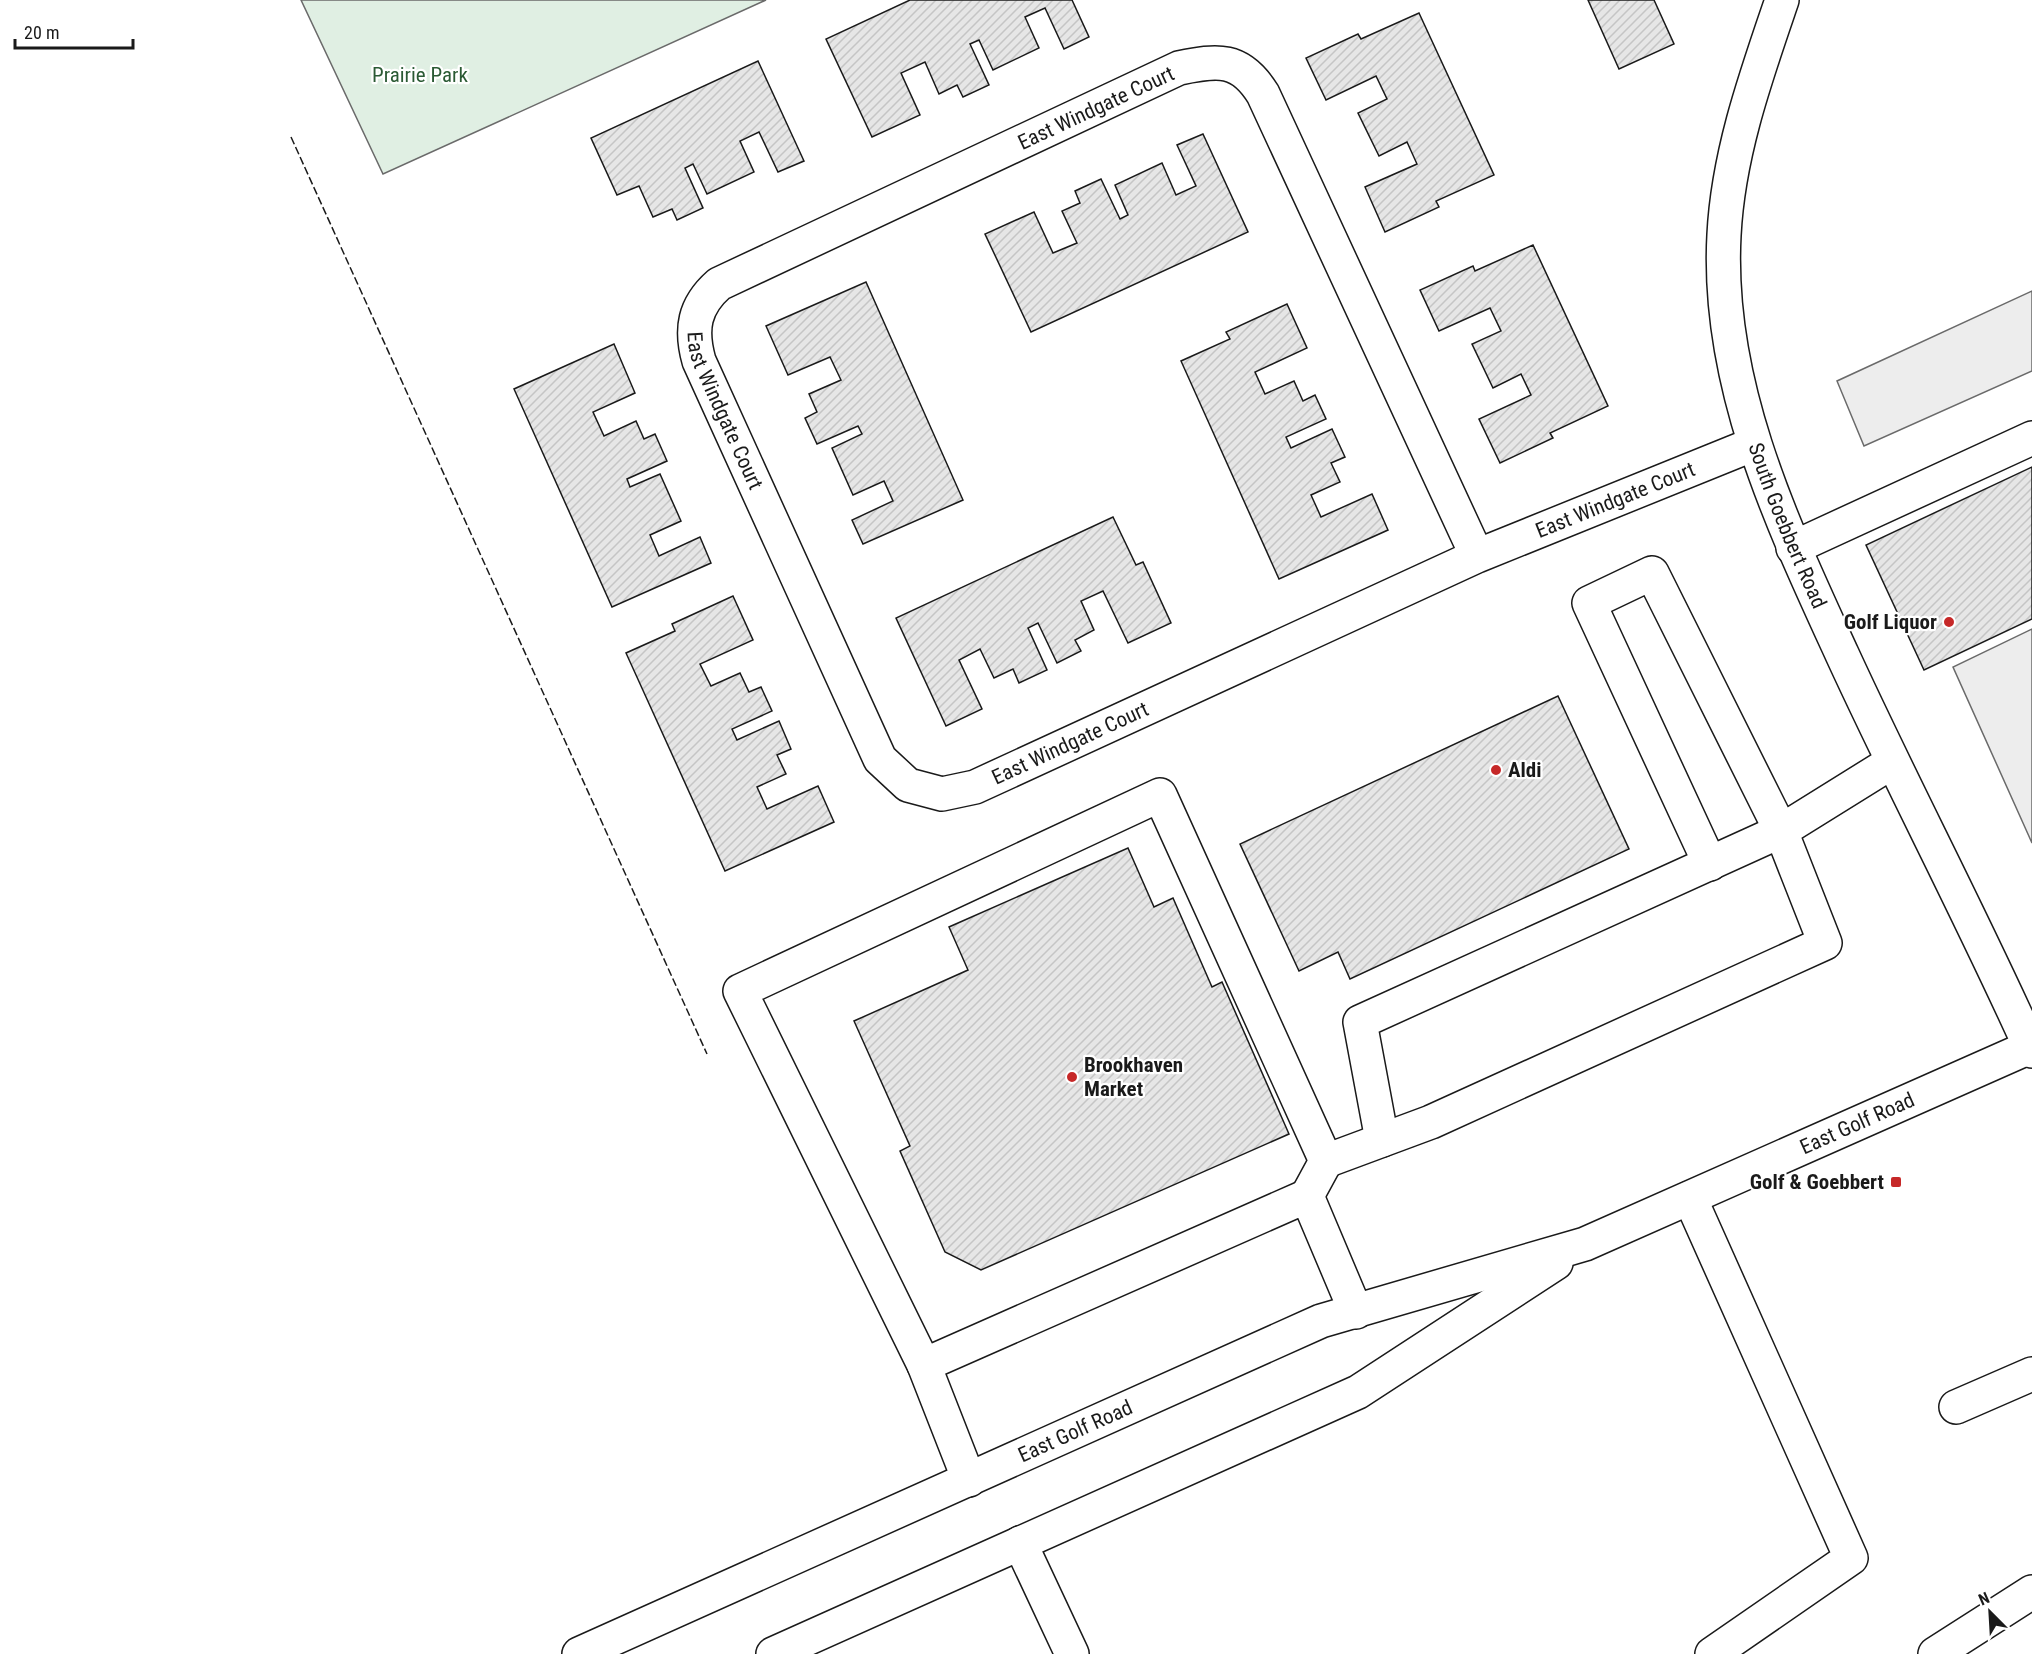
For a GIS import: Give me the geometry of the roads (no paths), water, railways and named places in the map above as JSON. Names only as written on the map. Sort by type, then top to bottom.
[{"type":"street","name":"South Goebbert Road","points":[[1782,0],[1737,143],[1724,234],[1726,328],[1754,444],[1793,548],[1892,762],[2032,1047]]},
{"type":"street","name":"East Windgate Court","points":[[1477,556],[1263,94],[1251,75],[1228,63],[1209,62],[1179,68],[719,284],[700,305],[694,320],[693,341],[699,361],[880,759],[908,785],[942,794],[975,787],[1477,556],[1754,444]]},
{"type":"street","points":[[1793,548],[2032,438]]},
{"type":"street","points":[[924,1365],[1307,1196],[1326,1161],[1431,1122],[1825,944],[1780,831],[1652,573],[1589,603],[1710,864]]},
{"type":"street","points":[[1382,1140],[1360,1022],[1780,831],[1892,762]]},
{"type":"street","points":[[969,1480],[924,1365],[740,991],[1160,795],[1326,1161]]},
{"type":"street","name":"East Golf Road","points":[[579,1654],[1321,1321],[1586,1244],[2032,1047]]},
{"type":"street","points":[[1307,1196],[1356,1312]]},
{"type":"street","points":[[1690,1198],[1851,1558],[1712,1654]]},
{"type":"street","name":"East Golf Road","points":[[773,1654],[1358,1392],[1586,1244]]},
{"type":"street","points":[[1956,1407],[2032,1374]]},
{"type":"street","points":[[1020,1543],[1072,1654]]},
{"type":"street","points":[[1935,1654],[2032,1592]]},
{"type":"place","name":"Golf Liquor","points":[[1949,622]]},
{"type":"place","name":"Aldi","points":[[1496,770]]},
{"type":"place","name":"Brookhaven Market","points":[[1072,1077]]},
{"type":"place","name":"Golf & Goebbert","points":[[1896,1182]]},
{"type":"park label","name":"Prairie Park","points":[[420,75]]}]
